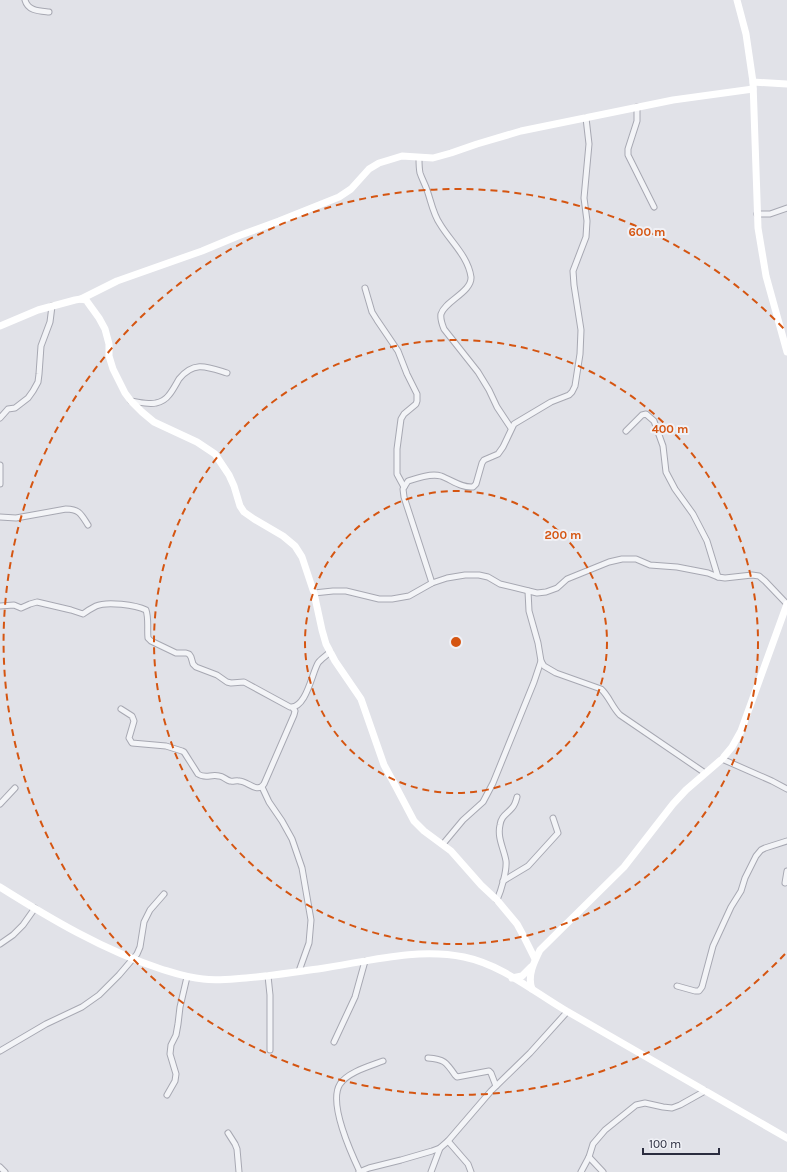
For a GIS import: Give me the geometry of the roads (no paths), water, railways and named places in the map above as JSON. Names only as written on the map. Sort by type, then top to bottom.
[{"type":"main road","points":[[737,0],[746,34],[753,86],[757,214],[760,241],[766,276],[787,352]]},
{"type":"main road","points":[[0,326],[38,310],[82,299],[117,281],[202,251],[339,197],[351,189],[369,169],[379,163],[402,156],[433,158],[451,154],[477,144],[521,131],[636,107],[753,86],[787,84]]},
{"type":"main road","points":[[82,299],[86,300],[105,329],[109,344],[109,356],[113,369],[125,393],[131,401],[154,422],[197,442],[216,454],[229,475],[240,506],[244,512],[283,536],[295,546],[302,557],[314,593],[326,644],[335,661],[361,699],[384,765],[396,785],[414,822],[451,851],[481,885],[497,900],[517,924],[524,935],[534,962],[530,983],[532,989]]},
{"type":"main road","points":[[512,978],[522,976],[534,962],[540,950],[624,867],[673,804],[686,790],[722,759],[732,747],[741,731],[787,604]]},
{"type":"main road","points":[[0,886],[95,942],[132,959],[187,976],[203,979],[222,980],[268,976],[415,954],[450,955],[485,963],[500,970],[567,1012],[787,1138]]},
{"type":"street","points":[[25,0],[27,5],[34,10],[49,12]]},
{"type":"street","points":[[636,107],[636,121],[628,149],[628,155],[654,207]]},
{"type":"street","points":[[404,487],[408,481],[429,476],[441,476],[468,488],[473,487],[476,484],[484,460],[498,454],[503,447],[511,428],[517,422],[551,402],[569,395],[575,386],[580,354],[581,330],[573,271],[586,237],[587,221],[584,198],[589,144],[586,118]]},
{"type":"street","points":[[419,158],[420,173],[434,212],[440,225],[453,241],[466,262],[471,277],[470,283],[466,289],[443,310],[441,322],[444,329],[478,372],[497,407],[511,428]]},
{"type":"street","points":[[757,214],[770,214],[787,208]]},
{"type":"street","points":[[365,288],[374,316],[398,351],[417,394],[416,404],[404,414],[401,419],[397,449],[398,474],[404,487],[404,497],[432,583]]},
{"type":"street","points":[[0,418],[8,409],[15,408],[28,398],[38,382],[41,346],[50,322],[52,306]]},
{"type":"street","points":[[131,401],[156,404],[162,401],[174,388],[179,379],[193,367],[202,366],[227,372]]},
{"type":"street","points":[[626,431],[642,415],[646,414],[654,421],[663,446],[666,472],[674,489],[693,514],[707,541],[718,577]]},
{"type":"street","points":[[0,465],[0,484]]},
{"type":"street","points":[[0,518],[16,518],[72,509],[78,511],[88,525]]},
{"type":"street","points":[[314,593],[346,591],[379,599],[392,599],[409,596],[432,583],[447,578],[465,575],[479,575],[488,577],[500,584],[537,593],[557,588],[567,579],[609,562],[622,559],[636,559],[650,565],[677,567],[725,578],[752,575],[759,576],[787,604]]},
{"type":"street","points":[[528,591],[529,611],[538,643],[541,661],[544,666],[556,673],[601,689],[620,714],[705,773]]},
{"type":"street","points":[[0,606],[14,605],[23,608],[37,602],[83,614],[102,604],[141,608],[146,610],[148,616],[148,638],[151,641],[176,653],[189,654],[192,657],[193,664],[196,667],[217,674],[227,682],[244,682],[293,708],[295,711],[294,715],[262,787]]},
{"type":"street","points":[[293,708],[298,706],[307,692],[318,664],[330,652]]},
{"type":"street","points":[[443,844],[463,820],[483,802],[493,783],[541,661]]},
{"type":"street","points":[[121,709],[132,716],[134,721],[129,738],[132,743],[166,746],[182,751],[201,776],[205,777],[219,775],[230,781],[243,781],[256,788],[262,787]]},
{"type":"street","points":[[722,759],[787,789]]},
{"type":"street","points":[[262,787],[269,802],[292,839],[302,868],[311,920],[309,944],[299,971]]},
{"type":"street","points":[[0,804],[15,788]]},
{"type":"street","points":[[497,900],[506,866],[506,860],[500,843],[500,823],[503,816],[512,809],[517,797]]},
{"type":"street","points":[[503,881],[528,866],[558,833],[553,818]]},
{"type":"street","points":[[677,986],[699,991],[702,987],[712,946],[731,907],[741,891],[745,878],[756,856],[765,848],[787,841]]},
{"type":"street","points":[[785,883],[787,870]]},
{"type":"street","points":[[0,1051],[46,1024],[82,1007],[99,995],[119,975],[136,954],[140,947],[144,922],[150,910],[164,894]]},
{"type":"street","points":[[0,944],[14,935],[35,908]]},
{"type":"street","points":[[334,1042],[355,997],[365,961]]},
{"type":"street","points":[[167,1095],[175,1081],[176,1074],[170,1054],[171,1045],[176,1035],[187,976]]},
{"type":"street","points":[[268,976],[270,994],[270,1050]]},
{"type":"street","points":[[383,1061],[347,1077],[340,1084],[337,1091],[336,1102],[342,1126],[346,1140],[360,1172],[369,1168],[440,1148],[448,1141],[496,1086],[530,1053],[567,1012]]},
{"type":"street","points":[[428,1058],[440,1059],[445,1062],[457,1076],[489,1071],[496,1086]]},
{"type":"street","points":[[581,1172],[589,1157],[593,1144],[605,1130],[636,1105],[645,1103],[672,1108],[705,1091]]},
{"type":"street","points":[[228,1133],[237,1149],[239,1172]]},
{"type":"street","points":[[448,1141],[468,1164],[471,1172]]},
{"type":"street","points":[[431,1172],[440,1148]]},
{"type":"street","points":[[589,1157],[603,1172]]},
{"type":"street","points":[[0,1167],[5,1172]]}]
